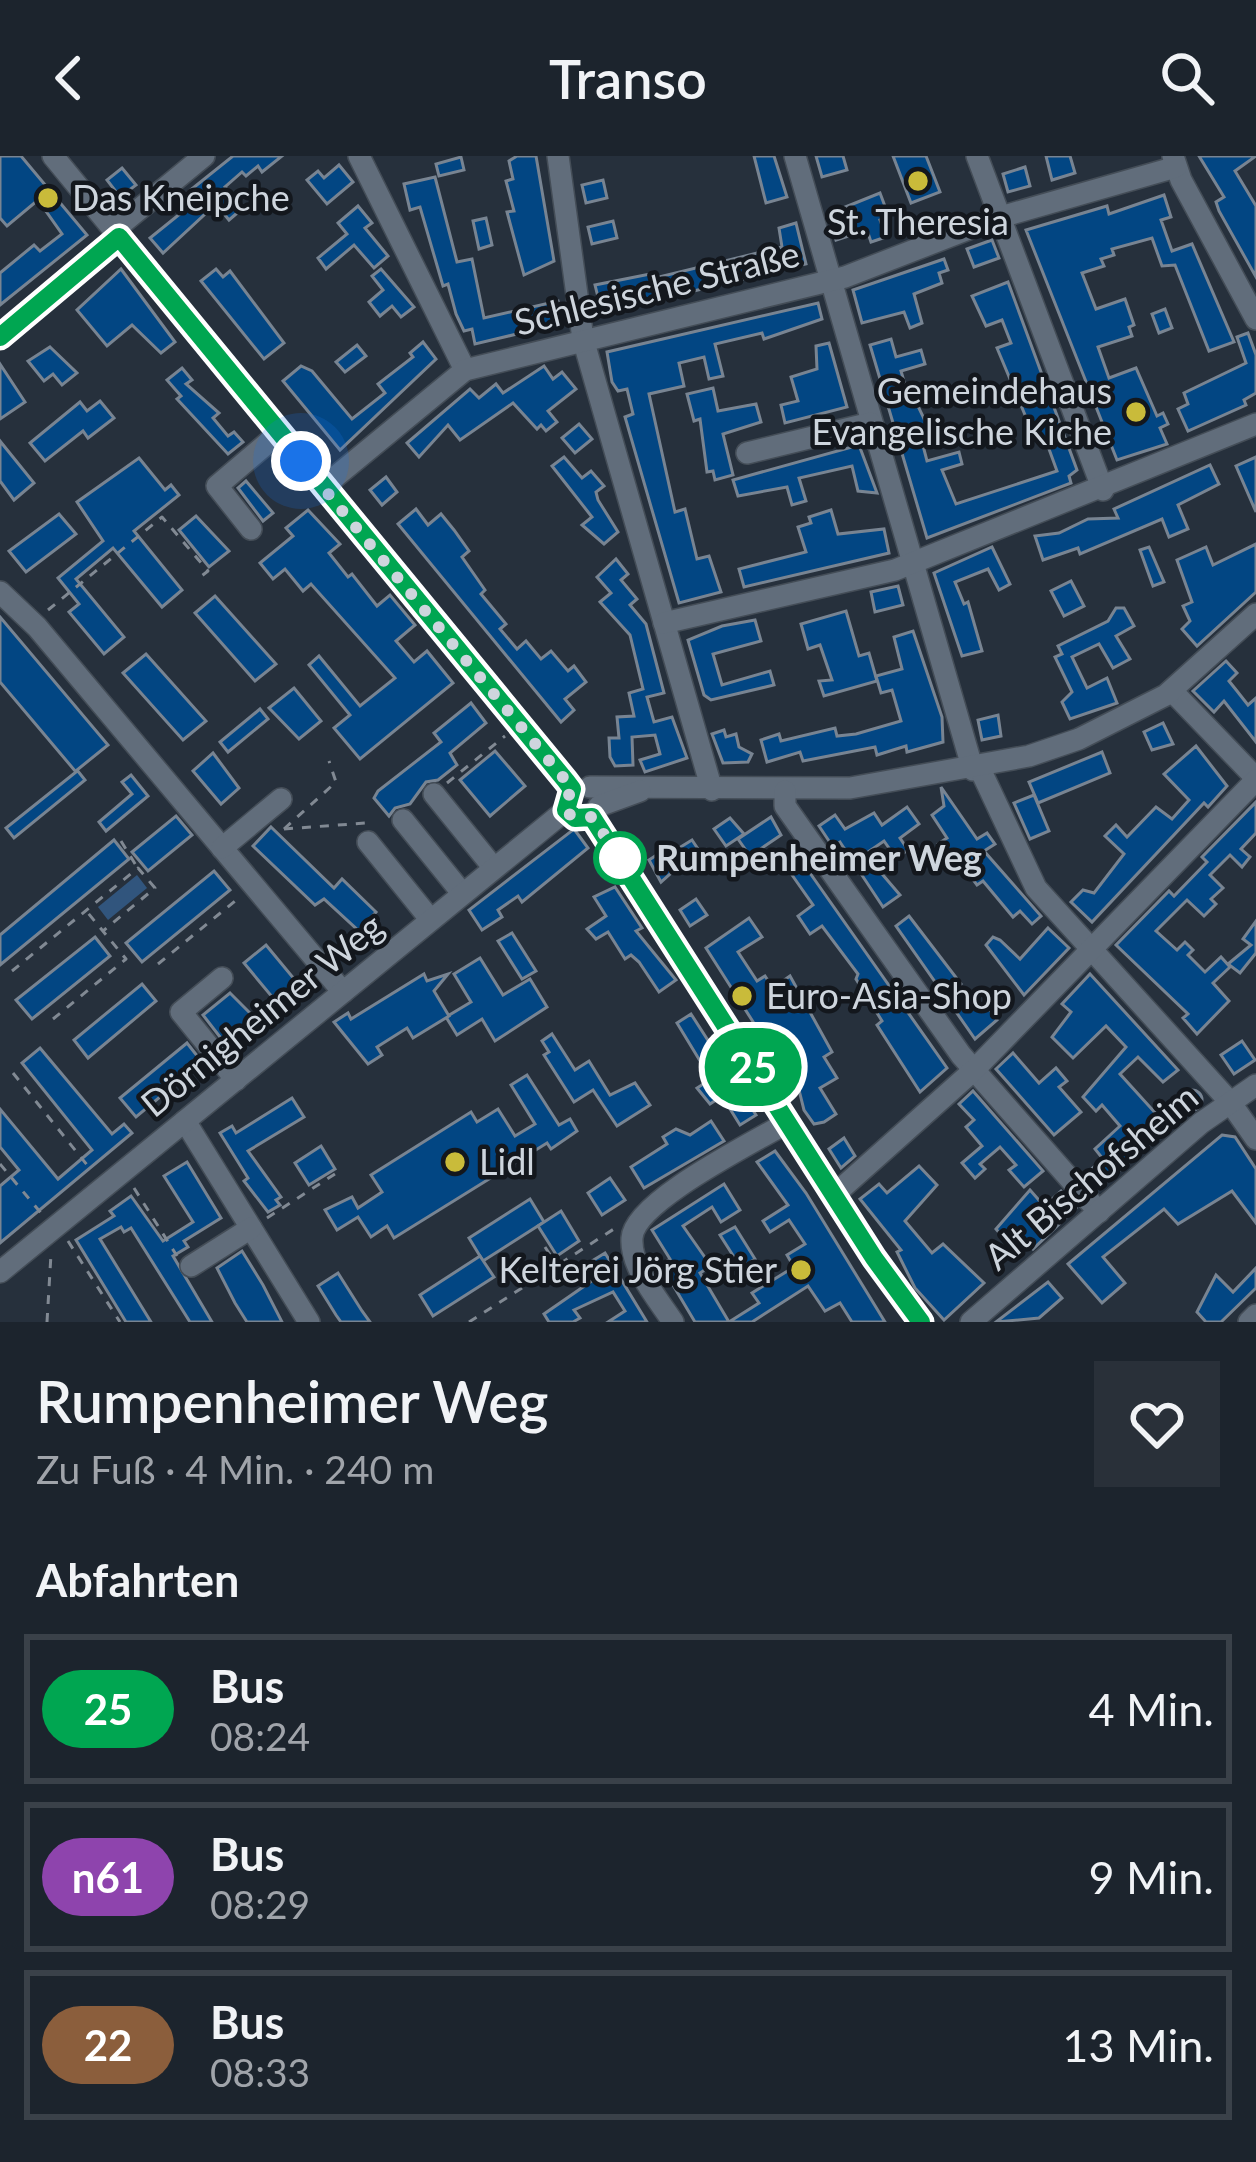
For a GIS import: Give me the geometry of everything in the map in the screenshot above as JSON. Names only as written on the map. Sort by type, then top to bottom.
[{"type":"street","points":[[52,156],[584,802],[834,1195],[921,1322]]},
{"type":"street","points":[[0,337],[204,156]]},
{"type":"street","points":[[359,156],[465,370]]},
{"type":"street","points":[[558,156],[583,339],[712,790]]},
{"type":"street","points":[[795,156],[977,770],[1029,876],[1230,1102],[1256,1139]]},
{"type":"street","points":[[977,156],[1103,490]]},
{"type":"street","points":[[1175,162],[1256,319]]},
{"type":"street","name":"Schlesische Straße","points":[[323,487],[465,370],[831,278],[1175,162]]},
{"type":"street","points":[[747,453],[871,423]]},
{"type":"street","points":[[664,623],[914,562],[1103,490],[1256,424]]},
{"type":"street","points":[[251,529],[217,486],[278,434]]},
{"type":"street","points":[[0,592],[33,622],[343,992]]},
{"type":"street","points":[[584,802],[647,789],[850,788],[977,770],[1079,739],[1172,691],[1256,614]]},
{"type":"street","points":[[834,1195],[974,1070],[1256,779],[1172,691]]},
{"type":"street","points":[[785,791],[785,806],[974,1070],[1099,1211]]},
{"type":"street","points":[[434,794],[493,867]]},
{"type":"street","name":"Dörnigheimer Weg","points":[[0,1272],[493,867],[584,802]]},
{"type":"street","points":[[222,848],[274,804]]},
{"type":"street","points":[[404,820],[462,893]]},
{"type":"street","points":[[372,834],[430,919]]},
{"type":"street","points":[[222,978],[181,1012],[236,1079]]},
{"type":"street","name":"Alt Bischofsheim","points":[[971,1322],[1256,1084]]},
{"type":"street","points":[[185,1121],[309,1322]]},
{"type":"street","points":[[673,1322],[636,1260],[634,1228],[658,1202],[788,1122]]},
{"type":"street","points":[[188,1267],[251,1228]]},
{"type":"street","points":[[1249,1322],[1256,1315]]},
{"type":"path","points":[[33,622],[162,517],[208,571],[200,578]]},
{"type":"path","points":[[434,794],[511,730]]},
{"type":"path","points":[[284,829],[328,795],[336,782],[329,761]]},
{"type":"path","points":[[274,804],[284,829]]},
{"type":"path","points":[[284,829],[372,834]]},
{"type":"path","points":[[104,931],[155,888],[121,841]]},
{"type":"path","points":[[12,971],[137,868]]},
{"type":"path","points":[[158,964],[254,886]]},
{"type":"path","points":[[53,1019],[126,959],[86,910]]},
{"type":"path","points":[[14,1073],[105,1186]]},
{"type":"path","points":[[0,1164],[53,1228],[65,1235],[120,1322]]},
{"type":"path","points":[[251,1228],[341,1170]]},
{"type":"path","points":[[124,1171],[188,1267]]},
{"type":"path","points":[[469,1322],[625,1222],[634,1228]]},
{"type":"path","points":[[47,1322],[53,1228]]},
{"type":"path","points":[[545,1247],[557,1265]]},
{"type":"shaded area","points":[[137,875],[147,888],[108,920],[98,907]]},
{"type":"building","points":[[0,156],[21,156],[87,235],[0,305],[0,273],[34,245],[40,251],[62,234],[38,200],[7,226],[0,218]]},
{"type":"building","points":[[233,156],[282,156],[262,172],[258,166],[246,176],[242,172],[225,187],[243,208],[229,220],[216,204],[163,253],[150,238],[186,209],[178,200]]},
{"type":"building","points":[[536,156],[554,261],[524,275],[507,212],[514,211],[506,181],[513,179],[509,161]]},
{"type":"building","points":[[754,156],[774,156],[787,197],[766,203]]},
{"type":"building","points":[[816,156],[843,156],[847,170],[822,177]]},
{"type":"building","name":"St. Theresia","points":[[893,156],[926,156],[940,192],[911,203]]},
{"type":"building","points":[[1046,156],[1070,156],[1075,173],[1052,180]]},
{"type":"building","points":[[1199,156],[1256,156],[1235,171],[1256,206],[1256,277],[1219,211],[1216,202],[1224,197]]},
{"type":"building","points":[[461,157],[464,170],[439,176],[436,164]]},
{"type":"building","points":[[339,165],[353,182],[327,204],[307,180],[318,171],[324,178]]},
{"type":"building","points":[[1025,167],[1030,186],[1008,192],[1003,174]]},
{"type":"building","points":[[122,168],[136,185],[120,197],[107,180]]},
{"type":"building","points":[[435,177],[457,262],[472,259],[484,318],[558,301],[563,323],[475,344],[472,329],[464,331],[456,314],[448,284],[443,286],[420,207],[410,210],[404,184]]},
{"type":"building","points":[[603,180],[607,198],[586,203],[582,185]]},
{"type":"building","points":[[880,193],[889,217],[880,220],[886,237],[871,242],[867,230],[836,240],[828,214]]},
{"type":"building","points":[[1164,195],[1171,217],[1161,220],[1172,251],[1192,244],[1234,342],[1209,351],[1175,265],[1162,266],[1152,238],[1112,249],[1114,255],[1101,259],[1104,266],[1082,273],[1096,309],[1125,299],[1134,325],[1129,327],[1132,336],[1098,347],[1109,378],[1136,368],[1157,416],[1163,413],[1168,424],[1160,428],[1167,444],[1117,460],[1026,230],[1107,206],[1109,214]]},
{"type":"building","points":[[358,206],[372,223],[365,228],[388,256],[374,268],[354,245],[326,269],[318,258],[347,234],[338,223]]},
{"type":"building","points":[[486,218],[492,245],[479,249],[473,221]]},
{"type":"building","points":[[613,221],[617,238],[592,244],[588,227]]},
{"type":"building","points":[[796,223],[806,264],[602,313],[595,285],[650,274],[651,279],[782,247],[779,228]]},
{"type":"building","points":[[992,240],[999,258],[974,267],[967,249]]},
{"type":"building","points":[[944,259],[948,270],[939,273],[942,283],[914,294],[922,323],[910,328],[904,312],[862,323],[853,290]]},
{"type":"building","points":[[121,269],[175,342],[161,353],[132,325],[107,346],[77,310]]},
{"type":"building","points":[[216,269],[223,277],[230,271],[284,343],[264,359],[201,281]]},
{"type":"building","points":[[381,269],[414,307],[401,317],[392,306],[380,316],[369,302],[383,290],[372,276]]},
{"type":"building","points":[[1008,282],[1077,470],[1069,476],[1071,483],[927,538],[870,345],[891,339],[896,357],[921,350],[925,364],[901,371],[911,406],[917,404],[930,431],[920,434],[927,461],[959,452],[962,464],[942,470],[956,504],[1057,471],[1045,438],[1038,440],[1028,422],[997,348],[1011,343],[1002,320],[986,326],[972,296]]},
{"type":"building","points":[[818,303],[822,319],[764,339],[762,333],[715,344],[723,376],[709,379],[704,357],[679,363],[684,386],[649,394],[675,512],[685,509],[697,559],[709,556],[721,592],[679,603],[625,417],[633,414],[627,389],[618,391],[612,382],[607,352]]},
{"type":"building","points":[[1165,309],[1172,328],[1159,333],[1152,314]]},
{"type":"building","points":[[1248,333],[1256,355],[1256,393],[1244,400],[1246,405],[1188,431],[1178,409],[1188,404],[1184,393],[1246,363],[1237,337]]},
{"type":"building","points":[[423,342],[436,359],[340,450],[283,381],[301,366],[312,371],[352,419],[385,393],[378,384],[413,357],[410,353]]},
{"type":"building","points":[[829,343],[847,407],[785,423],[781,405],[798,401],[791,377],[817,369],[816,346]]},
{"type":"building","points":[[357,345],[366,356],[345,372],[336,362]]},
{"type":"building","points":[[50,347],[77,373],[62,385],[53,374],[44,381],[28,361]]},
{"type":"building","points":[[0,364],[25,402],[0,419]]},
{"type":"building","points":[[544,366],[553,379],[562,372],[576,389],[548,411],[557,422],[546,431],[541,425],[537,429],[513,403],[460,440],[448,425],[419,457],[407,443],[470,389],[479,398],[496,384],[503,393]]},
{"type":"building","points":[[182,368],[192,380],[186,384],[219,413],[213,418],[228,436],[234,432],[243,442],[228,454],[177,399],[181,396],[167,380]]},
{"type":"building","points":[[713,388],[718,411],[756,404],[761,422],[723,434],[733,475],[715,480],[713,471],[707,472],[700,419],[694,421],[687,394]]},
{"type":"building","points":[[100,401],[114,418],[88,438],[83,431],[45,461],[30,443],[80,402],[87,411]]},
{"type":"building","points":[[579,424],[592,439],[575,453],[562,438]]},
{"type":"building","points":[[0,441],[34,483],[14,500],[0,481]]},
{"type":"building","points":[[859,445],[877,493],[858,491],[852,466],[799,478],[806,501],[792,505],[787,487],[738,496],[733,480]]},
{"type":"building","points":[[564,457],[582,478],[591,471],[604,486],[596,492],[598,500],[618,532],[604,544],[582,525],[592,517],[552,466]]},
{"type":"building","points":[[1256,457],[1256,512],[1236,466]]},
{"type":"building","points":[[139,458],[165,490],[171,485],[179,495],[134,531],[182,590],[162,607],[113,548],[76,579],[124,637],[104,654],[69,612],[79,604],[58,578],[103,541],[77,502]]},
{"type":"building","points":[[1210,465],[1219,484],[1178,505],[1188,529],[1169,537],[1162,519],[1080,554],[1078,548],[1043,560],[1035,536],[1059,533],[1088,519],[1118,518],[1114,509]]},
{"type":"building","points":[[386,477],[397,492],[382,505],[370,490]]},
{"type":"building","points":[[246,481],[273,513],[263,521],[238,488]]},
{"type":"building","points":[[416,509],[428,525],[441,514],[454,530],[469,551],[462,557],[485,590],[481,594],[506,624],[500,629],[517,649],[526,641],[541,659],[551,651],[568,671],[574,666],[586,682],[565,699],[574,710],[561,722],[398,524]]},
{"type":"building","points":[[308,510],[340,544],[329,553],[348,577],[352,574],[377,606],[390,595],[415,625],[396,641],[414,662],[427,651],[453,683],[360,759],[334,728],[350,715],[309,665],[319,656],[360,706],[395,678],[311,584],[303,591],[285,569],[273,579],[260,563],[293,536],[286,528]]},
{"type":"building","points":[[831,510],[838,534],[884,529],[889,553],[744,587],[739,569],[806,552],[798,527],[811,523],[809,517]]},
{"type":"building","points":[[59,514],[76,534],[26,572],[9,551]]},
{"type":"building","points":[[196,516],[229,551],[209,567],[179,530]]},
{"type":"building","points":[[1256,544],[1256,592],[1197,646],[1182,629],[1190,621],[1183,606],[1192,602],[1177,560],[1206,547],[1213,565]]},
{"type":"building","points":[[992,547],[1010,584],[999,590],[988,569],[955,582],[964,604],[968,602],[982,651],[962,656],[934,573]]},
{"type":"building","points":[[1149,547],[1164,582],[1153,586],[1140,550]]},
{"type":"building","points":[[616,559],[628,574],[621,580],[637,599],[630,605],[646,624],[664,693],[647,697],[654,722],[672,717],[687,758],[645,772],[640,760],[660,754],[655,735],[632,737],[633,765],[615,766],[610,757],[609,738],[619,738],[617,717],[634,716],[629,693],[643,689],[630,635],[600,602],[611,593],[597,577]]},
{"type":"building","points":[[1071,581],[1084,606],[1064,616],[1051,591]]},
{"type":"building","points":[[898,586],[903,605],[875,612],[871,592]]},
{"type":"building","points":[[215,596],[276,664],[255,681],[195,613]]},
{"type":"building","points":[[1116,608],[1124,608],[1134,626],[1116,636],[1130,659],[1113,668],[1099,644],[1072,657],[1087,688],[1107,678],[1117,703],[1070,719],[1062,702],[1072,692],[1055,657],[1062,654],[1058,646],[1108,621]]},
{"type":"building","points":[[846,611],[859,656],[869,653],[877,681],[824,696],[819,681],[832,680],[820,645],[808,649],[801,624]]},
{"type":"building","points":[[0,617],[108,745],[77,770],[85,780],[14,838],[6,828],[76,772],[0,682]]},
{"type":"building","points":[[755,620],[761,641],[713,654],[722,685],[770,671],[774,685],[711,700],[704,695],[688,640],[722,626]]},
{"type":"building","points":[[913,631],[942,717],[943,742],[907,752],[906,746],[877,755],[875,747],[803,761],[800,752],[767,762],[761,740],[779,734],[781,741],[835,728],[837,736],[856,734],[901,721],[892,690],[881,693],[876,676],[902,669],[894,637]]},
{"type":"building","points":[[146,654],[206,721],[183,740],[123,673]]},
{"type":"building","points":[[1226,661],[1237,673],[1229,681],[1248,705],[1256,698],[1256,742],[1224,701],[1214,712],[1193,691]]},
{"type":"building","points":[[294,688],[321,721],[299,739],[269,708]]},
{"type":"building","points":[[471,703],[486,723],[450,753],[457,765],[438,780],[426,782],[410,804],[395,808],[389,816],[374,798],[378,791],[441,742],[434,733]]},
{"type":"building","points":[[260,709],[268,719],[228,752],[220,742]]},
{"type":"building","points":[[998,715],[1001,736],[982,740],[978,720]]},
{"type":"building","points":[[1163,723],[1173,744],[1152,750],[1144,732]]},
{"type":"building","points":[[724,730],[726,737],[736,734],[739,747],[752,754],[748,762],[723,763],[712,734]]},
{"type":"building","points":[[1196,746],[1227,786],[1208,807],[1204,803],[1092,922],[1071,902],[1083,890],[1094,893],[1124,854],[1105,836],[1116,825],[1127,837],[1156,807],[1172,819],[1189,800],[1164,774]]},
{"type":"building","points":[[495,751],[525,786],[490,816],[460,780]]},
{"type":"building","points":[[1102,752],[1110,773],[1038,803],[1029,782]]},
{"type":"building","points":[[213,753],[239,788],[221,804],[193,771]]},
{"type":"building","points":[[131,775],[148,796],[106,831],[99,822],[132,794],[122,782]]},
{"type":"building","points":[[941,787],[977,839],[987,833],[995,844],[984,851],[1041,916],[1032,924],[1020,911],[1013,917],[983,881],[977,885],[956,857],[950,861],[938,844],[947,838],[932,815],[944,806]]},
{"type":"building","points":[[1034,795],[1049,831],[1030,839],[1014,803]]},
{"type":"building","points":[[1256,802],[1256,833],[1241,849],[1250,857],[1242,867],[1230,855],[1210,875],[1223,888],[1211,899],[1216,904],[1204,916],[1187,900],[1156,931],[1177,950],[1185,942],[1193,950],[1188,955],[1205,972],[1221,957],[1230,967],[1213,983],[1229,1001],[1197,1034],[1183,1018],[1188,1014],[1116,945],[1169,891],[1174,896],[1207,862],[1202,857]]},
{"type":"building","points":[[907,807],[919,824],[900,838],[908,850],[896,858],[884,841],[865,854],[900,895],[883,907],[840,842],[833,847],[819,826],[835,815],[845,829],[874,813],[882,825]]},
{"type":"building","points":[[176,816],[192,835],[148,871],[132,852]]},
{"type":"building","points":[[771,817],[781,835],[750,856],[738,839]]},
{"type":"building","points":[[730,818],[744,834],[726,846],[714,829]]},
{"type":"building","points":[[271,827],[334,888],[342,879],[376,912],[359,931],[324,899],[315,905],[253,846]]},
{"type":"building","points":[[574,829],[588,848],[522,902],[518,896],[498,910],[502,917],[482,930],[469,910]]},
{"type":"building","points":[[114,840],[129,859],[0,965],[0,935]]},
{"type":"building","points":[[692,840],[698,849],[661,882],[649,860],[658,854],[661,859]]},
{"type":"building","points":[[805,866],[947,1068],[920,1092],[877,1025],[882,1021],[856,979],[858,974],[822,926],[810,934],[798,916],[813,905],[792,875]]},
{"type":"building","points":[[214,871],[230,890],[142,962],[126,943]]},
{"type":"building","points":[[615,887],[642,928],[636,931],[676,980],[659,992],[639,962],[631,955],[625,959],[608,932],[596,939],[587,929],[606,916],[594,897]]},
{"type":"building","points":[[696,899],[707,915],[690,926],[680,910]]},
{"type":"building","points":[[909,916],[961,984],[958,988],[971,1007],[977,1002],[983,1011],[988,1007],[997,1020],[975,1039],[896,926]]},
{"type":"building","points":[[749,918],[762,937],[738,952],[757,981],[765,976],[773,988],[790,976],[832,1052],[824,1057],[837,1078],[820,1088],[836,1114],[824,1122],[814,1124],[804,1110],[799,1090],[795,1093],[788,1085],[771,1049],[777,1045],[763,1024],[757,1028],[706,948]]},
{"type":"building","points":[[1256,921],[1256,953],[1240,973],[1228,964],[1251,945],[1243,939]]},
{"type":"building","points":[[1048,928],[1069,948],[1024,995],[986,945],[993,937],[1020,959]]},
{"type":"building","points":[[512,933],[536,971],[522,979],[498,941]]},
{"type":"building","points":[[95,937],[110,956],[32,1019],[16,1000]]},
{"type":"building","points":[[266,945],[300,986],[278,1004],[244,963]]},
{"type":"building","points":[[480,958],[503,995],[530,979],[547,1007],[495,1041],[482,1019],[457,1035],[446,1017],[471,1002],[454,974]]},
{"type":"building","points":[[424,974],[427,981],[448,974],[434,991],[449,1016],[413,1038],[407,1028],[377,1047],[382,1055],[368,1064],[334,1022],[348,1013],[351,1019]]},
{"type":"building","points":[[1090,974],[1178,1070],[1163,1082],[1138,1057],[1120,1074],[1169,1128],[1100,1187],[1087,1173],[1103,1159],[1095,1149],[1120,1126],[1102,1105],[1096,1111],[1083,1097],[1126,1047],[1106,1026],[1073,1058],[1052,1037],[1071,1012],[1062,1004]]},
{"type":"building","points":[[142,984],[156,1001],[88,1058],[74,1040]]},
{"type":"building","points":[[230,993],[258,1021],[227,1046],[203,1015]]},
{"type":"building","points":[[691,1014],[756,1115],[740,1125],[722,1096],[710,1104],[697,1088],[711,1079],[677,1023]]},
{"type":"building","points":[[552,1034],[575,1070],[589,1061],[610,1095],[635,1083],[650,1105],[617,1126],[593,1090],[574,1102],[544,1055],[549,1052],[542,1041]]},
{"type":"building","points":[[1242,1041],[1255,1060],[1234,1074],[1221,1055]]},
{"type":"building","points":[[187,1043],[202,1062],[136,1117],[120,1098]]},
{"type":"building","points":[[40,1048],[112,1134],[124,1124],[132,1133],[0,1243],[0,1186],[19,1170],[0,1147],[0,1109],[58,1179],[92,1150],[22,1063]]},
{"type":"building","points":[[1013,1053],[1039,1083],[1056,1068],[1067,1081],[1059,1087],[1081,1112],[1054,1135],[996,1069]]},
{"type":"building","name":"Lidl","points":[[527,1075],[559,1125],[570,1119],[577,1131],[551,1149],[547,1143],[394,1238],[387,1226],[371,1237],[358,1217],[337,1230],[325,1210],[352,1197],[358,1208],[382,1192],[371,1175],[471,1112],[477,1122],[498,1109],[515,1136],[535,1124],[511,1085]]},
{"type":"building","points":[[1192,1090],[1202,1100],[1192,1110],[1182,1100]]},
{"type":"building","points":[[973,1091],[1043,1171],[1024,1187],[1009,1170],[1016,1165],[1000,1147],[980,1164],[985,1169],[975,1178],[962,1163],[982,1146],[966,1127],[974,1120],[959,1104]]},
{"type":"building","points":[[292,1098],[304,1117],[248,1151],[281,1197],[276,1200],[280,1205],[268,1212],[244,1181],[248,1178],[220,1133],[232,1126],[236,1133]]},
{"type":"building","points":[[711,1121],[724,1141],[644,1188],[631,1167],[667,1144],[663,1137],[676,1129],[690,1135]]},
{"type":"building","points":[[1222,1135],[1235,1137],[1256,1169],[1256,1223],[1232,1191],[1178,1224],[1164,1209],[1103,1257],[1125,1283],[1102,1303],[1068,1264]]},
{"type":"building","points":[[844,1138],[855,1156],[841,1168],[829,1149]]},
{"type":"building","points":[[321,1146],[335,1169],[309,1185],[295,1163]]},
{"type":"building","points":[[775,1151],[885,1322],[852,1322],[840,1303],[825,1311],[808,1286],[752,1322],[729,1322],[759,1303],[752,1293],[794,1267],[787,1255],[805,1244],[789,1220],[770,1232],[763,1221],[788,1205],[757,1162]]},
{"type":"building","points":[[187,1162],[221,1218],[184,1241],[188,1247],[173,1256],[212,1322],[190,1322],[131,1228],[124,1232],[121,1227],[100,1239],[151,1322],[126,1322],[76,1240],[114,1216],[110,1211],[131,1196],[163,1241],[193,1222],[164,1176]]},
{"type":"building","points":[[919,1166],[937,1185],[905,1221],[932,1253],[943,1244],[984,1283],[944,1320],[915,1288],[897,1252],[901,1250],[860,1199],[879,1184],[887,1193]]},
{"type":"building","points":[[610,1178],[625,1200],[602,1215],[588,1193]]},
{"type":"building","points":[[724,1184],[740,1210],[721,1222],[712,1207],[683,1226],[711,1266],[700,1273],[729,1322],[695,1322],[661,1265],[670,1259],[652,1230]]},
{"type":"building","points":[[1030,1190],[1044,1206],[1061,1191],[1076,1208],[1033,1249],[1025,1240],[1013,1249],[996,1229]]},
{"type":"building","points":[[530,1199],[544,1222],[483,1261],[469,1238]]},
{"type":"building","points":[[561,1211],[579,1241],[557,1256],[538,1226]]},
{"type":"building","points":[[735,1227],[755,1259],[741,1268],[720,1235]]},
{"type":"building","points":[[242,1251],[282,1322],[247,1322],[235,1303],[217,1268]]},
{"type":"building","points":[[605,1253],[647,1322],[608,1322],[625,1311],[613,1292],[574,1310],[580,1318],[573,1322],[549,1322],[544,1314],[596,1278],[587,1264]]},
{"type":"building","points":[[480,1256],[494,1277],[433,1316],[420,1295]]},
{"type":"building","points":[[1256,1268],[1256,1288],[1221,1322],[1206,1322],[1197,1312],[1216,1275],[1233,1292]]},
{"type":"building","points":[[338,1273],[370,1322],[341,1322],[336,1315],[318,1286]]},
{"type":"building","points":[[1048,1282],[1062,1298],[1039,1318],[996,1322]]},
{"type":"bus line","name":"25","points":[[0,337],[119,237],[572,789],[566,810],[582,820],[592,817],[874,1258],[921,1322]]},
{"type":"place","name":"St. Theresia","points":[[918,181]]},
{"type":"place","name":"Das Kneipche","points":[[48,198]]},
{"type":"place","name":"Gemeindehaus Evangelische Kiche","points":[[1136,412]]},
{"type":"place","name":"Rumpenheimer Weg","points":[[620,858]]},
{"type":"place","name":"Euro-Asia-Shop","points":[[742,996]]},
{"type":"place","name":"Lidl","points":[[455,1162]]},
{"type":"place","name":"Kelterei Jörg Stier","points":[[801,1270]]},
{"type":"route","points":[[301,461],[566,781],[572,789],[565,803],[570,815],[582,820],[592,817],[620,858]]}]
